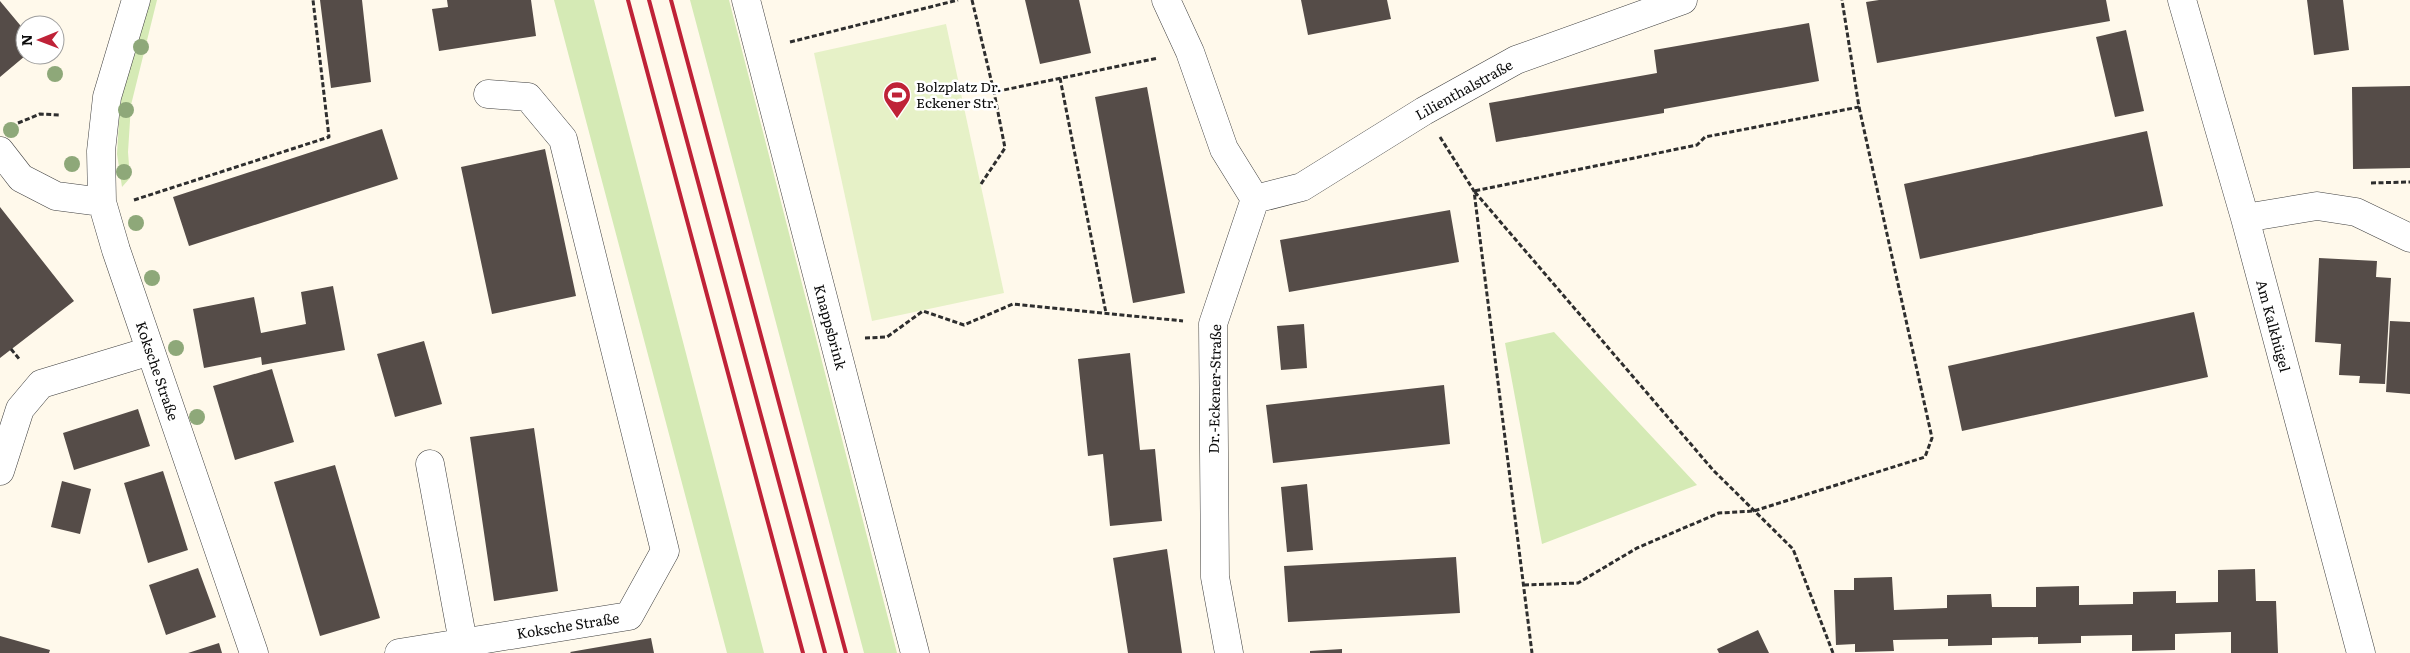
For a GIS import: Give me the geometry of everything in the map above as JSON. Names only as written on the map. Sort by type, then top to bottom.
[{"type":"street","name":"Koksche Straße","points":[[136,0],[107,97],[101,152],[102,202],[150,351],[254,653]]},
{"type":"street","name":"Knappsbrink","points":[[746,0],[915,653]]},
{"type":"street","points":[[1166,0],[1190,52],[1224,149],[1255,199]]},
{"type":"street","name":"Lilienthalstraße","points":[[1255,199],[1302,187],[1424,111],[1516,60],[1683,0]]},
{"type":"street","name":"Am Kalkhügel","points":[[2182,0],[2244,218],[2361,653]]},
{"type":"street","name":"Koksche Straße","points":[[399,653],[629,616],[665,551],[563,138],[528,97],[488,94]]},
{"type":"street","points":[[0,151],[21,178],[56,196],[102,202]]},
{"type":"street","name":"Dr.-Eckener-Straße","points":[[1229,653],[1215,577],[1213,324],[1255,199]]},
{"type":"street","points":[[2244,218],[2317,206],[2356,212],[2410,238]]},
{"type":"street","points":[[0,472],[20,409],[41,384],[150,351]]},
{"type":"street","points":[[430,464],[463,642]]},
{"type":"path","points":[[141,199],[329,137],[313,0]]},
{"type":"path","points":[[758,51],[958,0]]},
{"type":"path","points":[[972,0],[1005,148],[981,184]]},
{"type":"path","points":[[1524,584],[1578,583],[1637,548],[1719,513],[1754,511],[1926,457],[1932,438],[1859,107],[1842,0]]},
{"type":"path","points":[[994,92],[1190,52]]},
{"type":"path","points":[[1060,78],[1106,314]]},
{"type":"path","points":[[1474,191],[1696,145],[1706,137],[1859,107]]},
{"type":"path","points":[[1424,111],[1474,191],[1713,470],[1793,549],[1833,653]]},
{"type":"path","points":[[18,123],[40,114],[59,115]]},
{"type":"path","points":[[1474,191],[1532,653]]},
{"type":"path","points":[[834,340],[887,337],[922,311],[964,325],[1013,304],[1213,324]]},
{"type":"green space","points":[[149,0],[157,0],[131,105],[128,152],[130,178],[122,187],[117,154],[120,103]]},
{"type":"green space","points":[[554,0],[594,0],[764,653],[727,653]]},
{"type":"green space","points":[[690,0],[729,0],[897,653],[864,653]]},
{"type":"green space","name":"Bolzplatz Dr. Eckener Str.","points":[[946,24],[1004,293],[872,321],[814,53]]},
{"type":"green space","points":[[1554,332],[1697,485],[1542,544],[1505,343]]},
{"type":"building","points":[[320,0],[362,0],[371,82],[331,88]]},
{"type":"building","points":[[447,0],[531,0],[536,36],[439,51],[432,9],[448,7]]},
{"type":"building","points":[[1025,0],[1079,0],[1091,53],[1040,64]]},
{"type":"building","points":[[1301,0],[1387,0],[1391,19],[1308,35]]},
{"type":"building","points":[[1879,0],[2106,0],[2110,21],[1877,63],[1866,2]]},
{"type":"building","points":[[2307,0],[2343,0],[2349,50],[2314,55]]},
{"type":"building","points":[[0,1],[15,19],[15,64],[0,77]]},
{"type":"building","points":[[1809,23],[1819,81],[1664,109],[1664,113],[1496,142],[1489,103],[1657,73],[1654,50]]},
{"type":"building","points":[[2126,30],[2144,111],[2115,117],[2096,37]]},
{"type":"building","points":[[2410,86],[2410,168],[2353,169],[2352,87]]},
{"type":"building","points":[[1147,87],[1185,293],[1133,303],[1095,97]]},
{"type":"building","points":[[382,129],[398,179],[189,246],[173,197]]},
{"type":"building","points":[[2147,131],[2163,206],[1920,259],[1904,184]]},
{"type":"building","points":[[545,149],[576,296],[492,314],[461,167]]},
{"type":"building","points":[[0,207],[74,301],[0,358]]},
{"type":"building","points":[[1450,210],[1459,262],[1289,292],[1280,240]]},
{"type":"building","points":[[2319,258],[2377,261],[2376,277],[2391,278],[2385,384],[2359,383],[2360,376],[2339,375],[2341,344],[2315,342]]},
{"type":"building","points":[[333,286],[345,350],[262,365],[261,357],[204,368],[193,309],[254,297],[261,333],[306,324],[301,292]]},
{"type":"building","points":[[2194,312],[2208,377],[1962,431],[1948,366]]},
{"type":"building","points":[[2390,321],[2410,322],[2410,394],[2386,392]]},
{"type":"building","points":[[1304,324],[1307,368],[1281,370],[1277,326]]},
{"type":"building","points":[[424,341],[442,404],[395,417],[377,354]]},
{"type":"building","points":[[1130,353],[1140,450],[1155,449],[1162,521],[1110,526],[1103,454],[1088,456],[1078,359]]},
{"type":"building","points":[[272,369],[294,442],[235,460],[213,386]]},
{"type":"building","points":[[1444,385],[1450,444],[1273,463],[1266,405]]},
{"type":"building","points":[[138,409],[150,446],[74,470],[63,433]]},
{"type":"building","points":[[534,428],[558,591],[494,601],[470,437]]},
{"type":"building","points":[[335,465],[380,618],[320,636],[274,482]]},
{"type":"building","points":[[163,471],[188,550],[148,563],[124,483]]},
{"type":"building","points":[[62,481],[91,489],[80,534],[51,527]]},
{"type":"building","points":[[1307,484],[1313,550],[1287,552],[1281,487]]},
{"type":"building","points":[[1167,549],[1182,653],[1128,653],[1113,558]]},
{"type":"building","points":[[1456,557],[1460,613],[1288,622],[1284,566]]},
{"type":"building","points":[[198,568],[216,617],[166,635],[149,585]]},
{"type":"building","points":[[2255,569],[2256,601],[2276,601],[2278,653],[2231,653],[2231,632],[2175,634],[2175,650],[2132,651],[2132,635],[2081,636],[2081,643],[2038,644],[2038,637],[1992,638],[1992,645],[1948,646],[1948,639],[1893,640],[1894,651],[1855,652],[1855,644],[1836,645],[1834,590],[1854,590],[1854,578],[1892,577],[1894,610],[1947,608],[1947,595],[1991,594],[1992,607],[2036,607],[2036,587],[2079,586],[2079,605],[2133,604],[2133,592],[2176,591],[2176,603],[2218,602],[2218,570]]},
{"type":"building","points":[[1758,630],[1769,653],[1719,653],[1717,649]]},
{"type":"building","points":[[0,636],[50,650],[49,653],[0,653]]},
{"type":"building","points":[[651,638],[654,653],[570,652]]},
{"type":"building","points":[[219,643],[222,653],[188,653]]},
{"type":"building","points":[[1342,649],[1342,653],[1310,653],[1310,651]]},
{"type":"railway","points":[[628,0],[803,653]]},
{"type":"railway","points":[[649,0],[825,653]]},
{"type":"railway","points":[[671,0],[846,653]]},
{"type":"place","name":"Bolzplatz Dr. Eckener Str.","points":[[897,119]]}]
